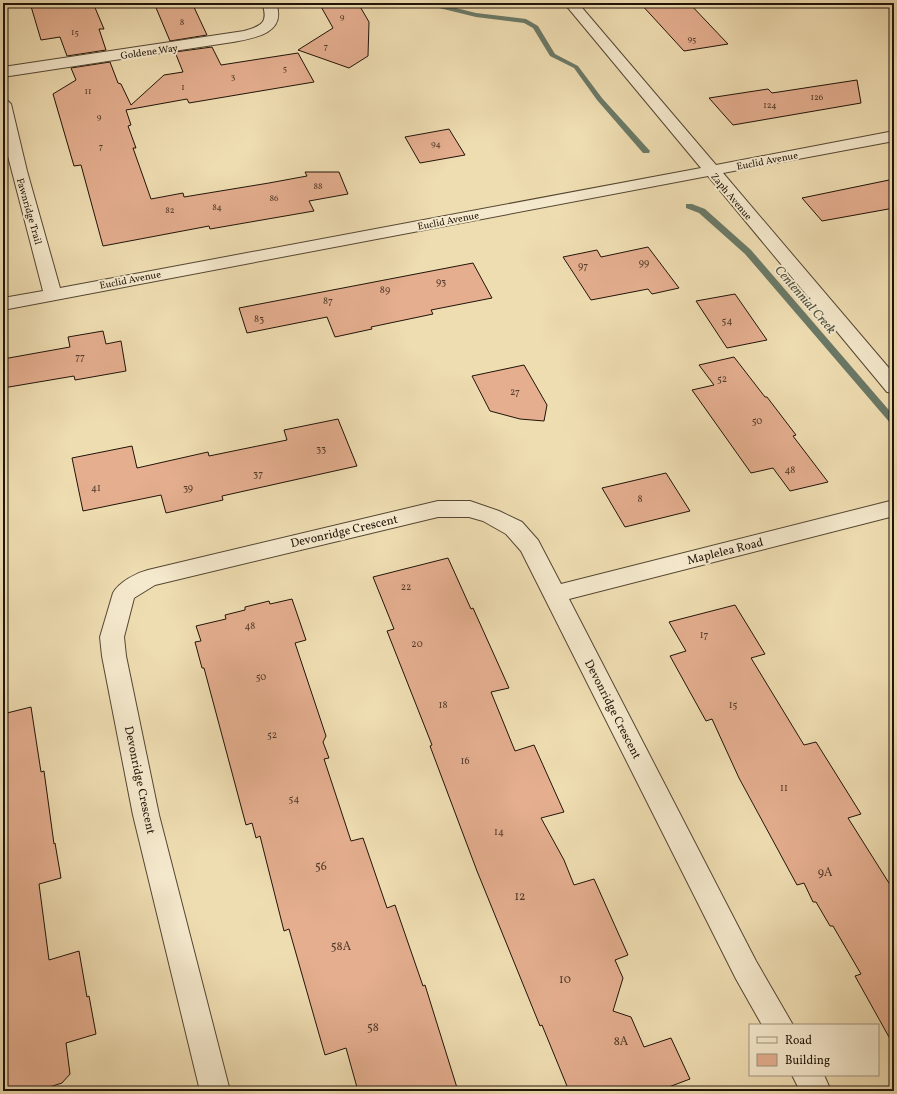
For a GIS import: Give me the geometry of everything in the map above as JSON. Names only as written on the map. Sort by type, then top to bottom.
[{"type":"street","name":"Goldene Way","points":[[3,72],[233,38],[257,33],[267,26],[272,19],[272,8],[269,3]]},
{"type":"street","name":"Zaph Avenue","points":[[571,3],[894,387]]},
{"type":"street","name":"Fawnridge Trail","points":[[3,104],[19,171],[53,294]]},
{"type":"street","name":"Euclid Avenue","points":[[3,304],[894,136]]},
{"type":"street","name":"Maplelea Road","points":[[555,594],[894,508]]},
{"type":"street","name":"Devonridge Crescent","points":[[215,1091],[146,815],[114,656],[112,637],[124,593],[148,578],[438,509],[470,509],[491,516],[514,528],[530,546],[746,970],[777,1024]]},
{"type":"street","points":[[807,1076],[816,1091]]},
{"type":"building","points":[[30,3],[93,3],[104,29],[99,29],[106,50],[67,56],[60,37],[41,40]]},
{"type":"building","points":[[154,3],[192,3],[207,35],[170,41]]},
{"type":"building","points":[[319,3],[358,3],[369,22],[368,56],[349,68],[298,50],[333,28]]},
{"type":"building","points":[[640,3],[689,3],[728,44],[684,51]]},
{"type":"building","points":[[212,47],[221,65],[298,53],[314,82],[189,103],[187,99],[126,110],[131,125],[128,126],[136,148],[133,148],[151,199],[183,193],[184,197],[269,183],[307,176],[305,172],[339,172],[348,194],[309,201],[314,211],[210,229],[209,226],[103,246],[81,165],[74,166],[53,94],[76,80],[71,68],[110,62],[118,83],[121,84],[131,105],[164,75],[183,72],[175,52]]},
{"type":"building","points":[[857,80],[861,103],[733,125],[709,98],[768,89],[772,93]]},
{"type":"building","points":[[449,129],[465,155],[420,163],[405,137]]},
{"type":"building","points":[[894,179],[894,208],[822,221],[802,198]]},
{"type":"building","points":[[648,247],[679,288],[652,294],[648,289],[591,300],[563,257],[597,250],[601,257]]},
{"type":"building","points":[[473,263],[492,298],[431,310],[433,314],[371,327],[372,329],[335,337],[327,317],[247,333],[239,308]]},
{"type":"building","points":[[735,294],[767,340],[727,348],[696,301]]},
{"type":"building","points":[[103,331],[106,344],[121,341],[126,371],[75,380],[74,376],[3,388],[3,359],[70,347],[68,337]]},
{"type":"building","points":[[734,357],[796,435],[793,436],[828,482],[790,491],[773,468],[751,473],[692,390],[714,385],[699,365]]},
{"type":"building","points":[[524,365],[547,405],[544,421],[520,419],[490,411],[472,376]]},
{"type":"building","points":[[338,419],[357,466],[222,496],[223,500],[166,513],[161,495],[83,511],[72,458],[132,446],[137,468],[208,452],[209,456],[287,440],[284,430]]},
{"type":"building","points":[[666,473],[690,511],[625,527],[602,488]]},
{"type":"building","points":[[448,558],[471,609],[473,608],[509,688],[491,692],[515,751],[534,745],[564,812],[541,818],[564,860],[574,885],[594,879],[628,955],[615,960],[623,978],[613,1011],[631,1017],[644,1047],[671,1038],[690,1079],[658,1091],[569,1091],[542,1025],[540,1026],[477,871],[430,746],[432,745],[387,631],[394,629],[373,577]]},
{"type":"building","points":[[292,599],[306,640],[295,643],[326,736],[323,742],[329,758],[324,759],[351,841],[363,838],[387,908],[395,905],[423,986],[425,985],[458,1091],[358,1091],[346,1048],[325,1055],[289,929],[284,931],[260,836],[256,838],[252,823],[246,825],[204,668],[202,668],[195,642],[201,641],[196,626],[226,619],[225,615],[245,610],[245,607],[269,601],[270,604]]},
{"type":"building","points":[[735,605],[765,654],[751,658],[804,745],[816,742],[861,814],[848,818],[894,891],[894,1046],[855,976],[861,974],[833,926],[830,926],[816,902],[813,902],[804,883],[797,885],[739,778],[712,719],[706,721],[670,656],[686,651],[669,622]]},
{"type":"building","points":[[31,707],[41,772],[44,771],[54,844],[55,843],[61,878],[39,884],[49,960],[79,951],[87,997],[89,996],[96,1034],[66,1043],[70,1074],[62,1083],[37,1091],[3,1091],[3,714]]},
{"type":"waterway","name":"Centennial Creek","points":[[431,3],[437,6],[476,15],[526,21],[536,27],[552,55],[576,67],[599,99],[646,151]]},
{"type":"waterway","name":"Centennial Creek","points":[[689,206],[702,211],[748,252],[894,422]]}]
